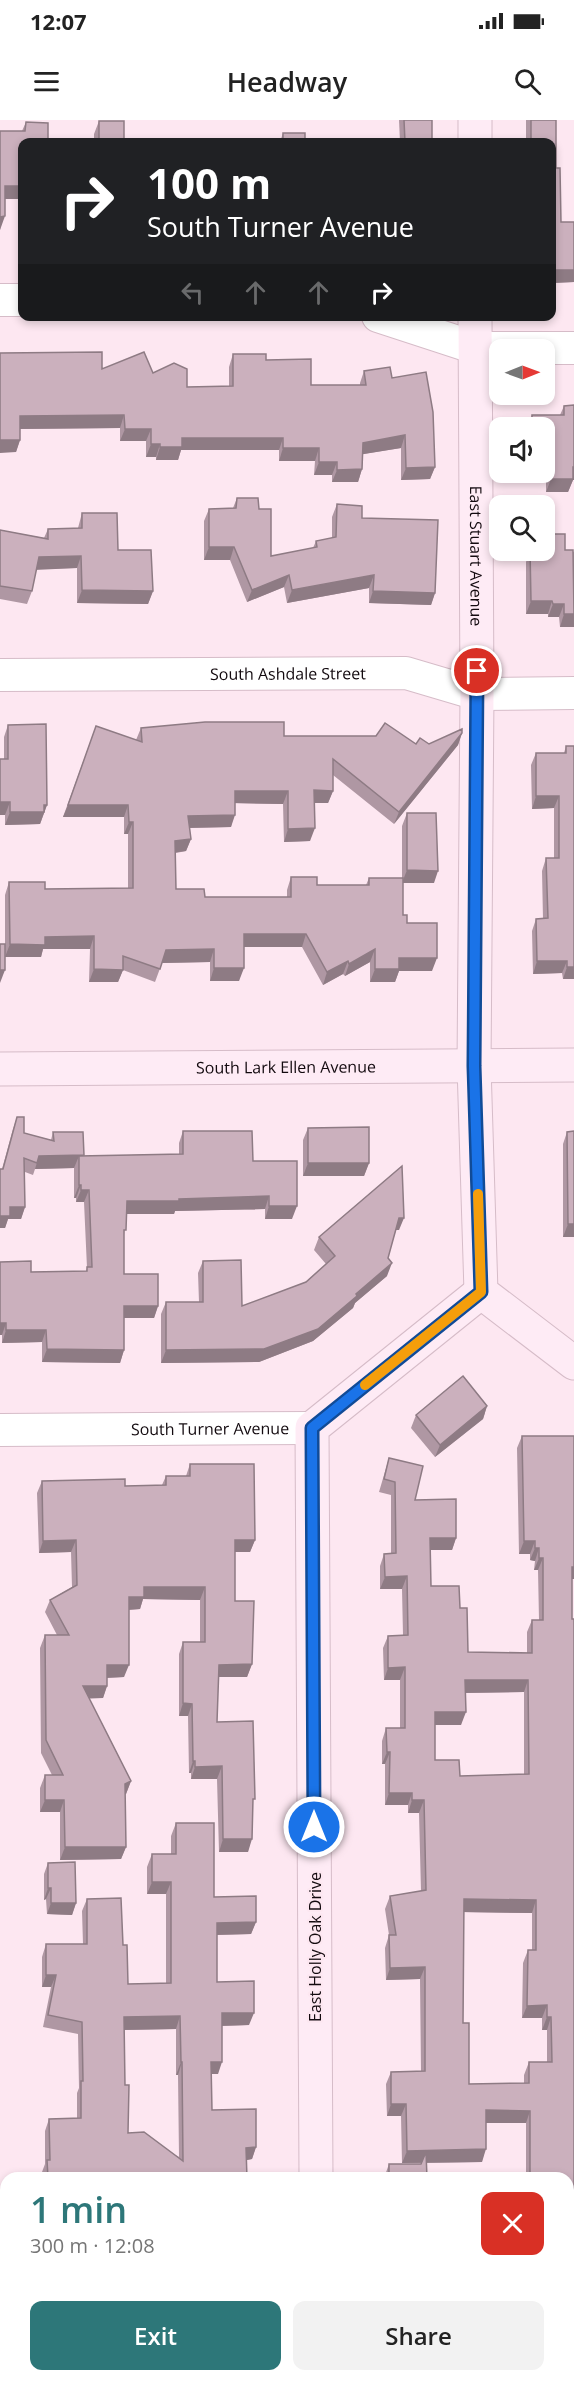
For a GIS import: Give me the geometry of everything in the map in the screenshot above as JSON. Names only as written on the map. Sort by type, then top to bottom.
[{"type":"street","points":[[475,120],[475,138]]},
{"type":"street","points":[[0,300],[18,300]]},
{"type":"street","points":[[409,321],[574,348]]},
{"type":"street","name":"East Stuart Avenue","points":[[476,332],[477,694],[474,1066],[481,1292]]},
{"type":"street","name":"South Ashdale Street","points":[[0,675],[406,673],[477,694],[574,693]]},
{"type":"street","name":"South Lark Ellen Avenue","points":[[0,1070],[574,1065]]},
{"type":"street","points":[[481,1292],[574,1363]]},
{"type":"street","name":"South Turner Avenue","points":[[0,1430],[312,1428],[481,1292]]},
{"type":"street","name":"East Holly Oak Drive","points":[[312,1428],[316,2172]]},
{"type":"building","points":[[404,120],[432,120],[432,138],[405,138]]},
{"type":"building","points":[[531,120],[556,120],[556,138],[531,138]]},
{"type":"building","points":[[99,121],[124,121],[124,138],[99,138]]},
{"type":"building","points":[[26,122],[48,123],[48,138],[18,138],[18,186],[5,186],[5,216],[0,217],[0,131],[25,131]]},
{"type":"building","points":[[283,133],[305,133],[305,138],[283,138]]},
{"type":"building","points":[[556,168],[560,168],[561,222],[574,222],[574,270],[556,270]]},
{"type":"building","points":[[102,352],[102,369],[144,352],[153,373],[174,363],[187,369],[187,387],[233,386],[233,354],[266,354],[266,360],[311,359],[311,385],[366,385],[364,371],[390,367],[392,378],[426,372],[433,412],[435,467],[406,468],[405,435],[363,443],[362,469],[337,470],[337,462],[319,462],[319,448],[283,448],[283,438],[182,438],[182,447],[160,447],[160,444],[151,444],[151,429],[125,429],[124,415],[20,416],[20,440],[0,440],[0,353]]},
{"type":"building","points":[[574,405],[573,479],[555,479],[555,417],[532,417],[532,415],[564,415],[564,406]]},
{"type":"building","points":[[237,498],[258,498],[259,509],[271,509],[271,556],[317,547],[316,541],[336,537],[337,504],[362,506],[362,518],[438,520],[435,593],[373,591],[374,575],[292,590],[289,575],[252,590],[234,547],[209,547],[209,509],[236,508]]},
{"type":"building","points":[[82,513],[117,513],[118,550],[151,550],[153,591],[82,590],[81,556],[39,557],[32,591],[0,586],[0,530],[48,539],[48,529],[82,528]]},
{"type":"building","points":[[555,534],[565,534],[565,550],[573,550],[574,614],[564,614],[564,604],[553,604],[552,601],[531,601],[530,561],[555,561]]},
{"type":"building","points":[[205,722],[284,722],[284,736],[376,736],[385,723],[416,744],[420,738],[429,744],[462,729],[462,733],[399,812],[333,759],[333,791],[314,790],[315,828],[288,829],[288,791],[235,791],[235,815],[188,816],[191,839],[175,841],[176,889],[204,889],[205,897],[291,897],[291,877],[317,877],[317,885],[369,885],[369,878],[403,878],[403,915],[407,915],[407,923],[437,923],[437,958],[399,958],[399,969],[375,969],[375,949],[349,964],[348,961],[327,972],[306,934],[244,934],[244,968],[214,968],[214,949],[166,950],[160,969],[123,956],[123,970],[94,969],[94,936],[45,937],[45,945],[10,944],[9,882],[45,882],[45,889],[133,888],[133,822],[129,822],[128,805],[68,805],[96,726],[142,742],[141,728]]},
{"type":"building","points":[[46,724],[47,805],[44,805],[44,812],[10,812],[10,802],[0,802],[0,759],[8,759],[8,725]]},
{"type":"building","points":[[566,746],[574,746],[574,967],[567,967],[567,961],[537,961],[536,919],[548,918],[546,858],[559,858],[559,796],[536,796],[536,753],[566,753]]},
{"type":"building","points":[[407,813],[436,813],[438,871],[407,870]]},
{"type":"building","points":[[0,944],[5,944],[5,970],[0,970]]},
{"type":"building","points":[[17,1117],[24,1117],[24,1133],[54,1141],[53,1132],[83,1132],[84,1155],[39,1156],[37,1163],[24,1158],[25,1207],[10,1207],[10,1216],[0,1216],[0,1169],[3,1169]]},
{"type":"building","points":[[369,1127],[369,1163],[308,1163],[308,1128]]},
{"type":"building","points":[[183,1131],[252,1131],[253,1161],[297,1161],[297,1206],[269,1206],[269,1196],[179,1199],[179,1201],[127,1201],[126,1230],[124,1230],[124,1274],[158,1274],[158,1306],[124,1306],[124,1350],[47,1349],[46,1330],[6,1330],[6,1323],[0,1323],[0,1262],[31,1261],[31,1272],[87,1271],[87,1267],[92,1267],[89,1190],[81,1190],[81,1185],[79,1185],[79,1156],[183,1154]]},
{"type":"building","points":[[574,1131],[574,1224],[568,1224],[567,1132]]},
{"type":"building","points":[[402,1166],[404,1218],[399,1218],[388,1258],[392,1263],[318,1329],[264,1349],[166,1350],[166,1302],[203,1302],[203,1261],[241,1260],[242,1306],[306,1282],[335,1256],[319,1237]]},
{"type":"building","points":[[463,1376],[487,1406],[440,1445],[416,1415]]},
{"type":"building","points":[[522,1436],[574,1436],[572,1619],[574,1619],[574,2172],[530,2172],[530,2111],[486,2110],[486,2149],[407,2151],[406,2104],[391,2104],[391,2072],[425,2071],[425,1967],[390,1968],[389,1935],[396,1935],[390,1896],[426,1890],[424,1800],[412,1800],[412,1793],[389,1793],[390,1752],[387,1752],[386,1728],[405,1728],[405,1667],[388,1668],[388,1636],[408,1635],[407,1576],[385,1577],[384,1554],[396,1553],[395,1482],[384,1479],[389,1458],[423,1466],[415,1500],[456,1499],[456,1538],[430,1538],[431,1586],[459,1586],[460,1608],[467,1608],[468,1652],[532,1653],[532,1620],[543,1620],[543,1558],[539,1558],[539,1548],[535,1548],[535,1541],[524,1541]],"holes":[[[465,1680],[528,1680],[529,1774],[460,1776],[459,1760],[435,1760],[435,1712],[466,1712]],[[464,1899],[536,1900],[536,1950],[528,1950],[527,2006],[547,2005],[547,2017],[551,2017],[552,2062],[529,2062],[529,2083],[469,2084],[469,2023],[463,2023]]]},
{"type":"building","points":[[190,1464],[254,1464],[255,1540],[235,1540],[235,1601],[254,1601],[252,1664],[219,1665],[217,1722],[253,1721],[255,1799],[253,1799],[252,1839],[223,1839],[222,1766],[195,1767],[195,1761],[193,1761],[192,1704],[183,1703],[183,1642],[205,1642],[205,1587],[144,1587],[144,1597],[129,1597],[129,1665],[107,1665],[107,1686],[83,1686],[131,1781],[125,1784],[126,1847],[65,1847],[64,1800],[45,1800],[45,1775],[63,1775],[46,1740],[45,1635],[69,1635],[50,1600],[77,1585],[76,1540],[43,1541],[42,1481],[125,1479],[125,1486],[166,1485],[166,1476],[190,1476]]},
{"type":"building","points":[[176,1823],[214,1823],[214,1897],[256,1896],[256,1922],[217,1923],[217,1982],[254,1981],[254,2013],[222,2013],[222,2062],[211,2062],[212,2110],[256,2109],[256,2147],[246,2148],[247,2172],[48,2172],[47,2160],[50,2160],[49,2119],[81,2118],[81,2081],[83,2081],[82,2022],[48,2015],[56,1975],[46,1975],[46,1944],[87,1944],[87,1899],[121,1898],[123,1945],[127,1945],[128,1984],[171,1983],[171,1882],[152,1882],[152,1854],[176,1854]],"holes":[[[180,2016],[183,2161],[144,2132],[128,2133],[129,2085],[125,2085],[124,2017]]]},
{"type":"building","points":[[75,1862],[76,1903],[51,1903],[51,1888],[48,1888],[48,1863]]},
{"type":"building","points":[[426,2152],[427,2172],[389,2172],[389,2164],[421,2164]]},
{"type":"slow traffic","points":[[365,1385],[481,1292],[478,1194]]},
{"type":"route","points":[[314,1827],[312,1428],[481,1292],[474,1066],[477,671]]}]
